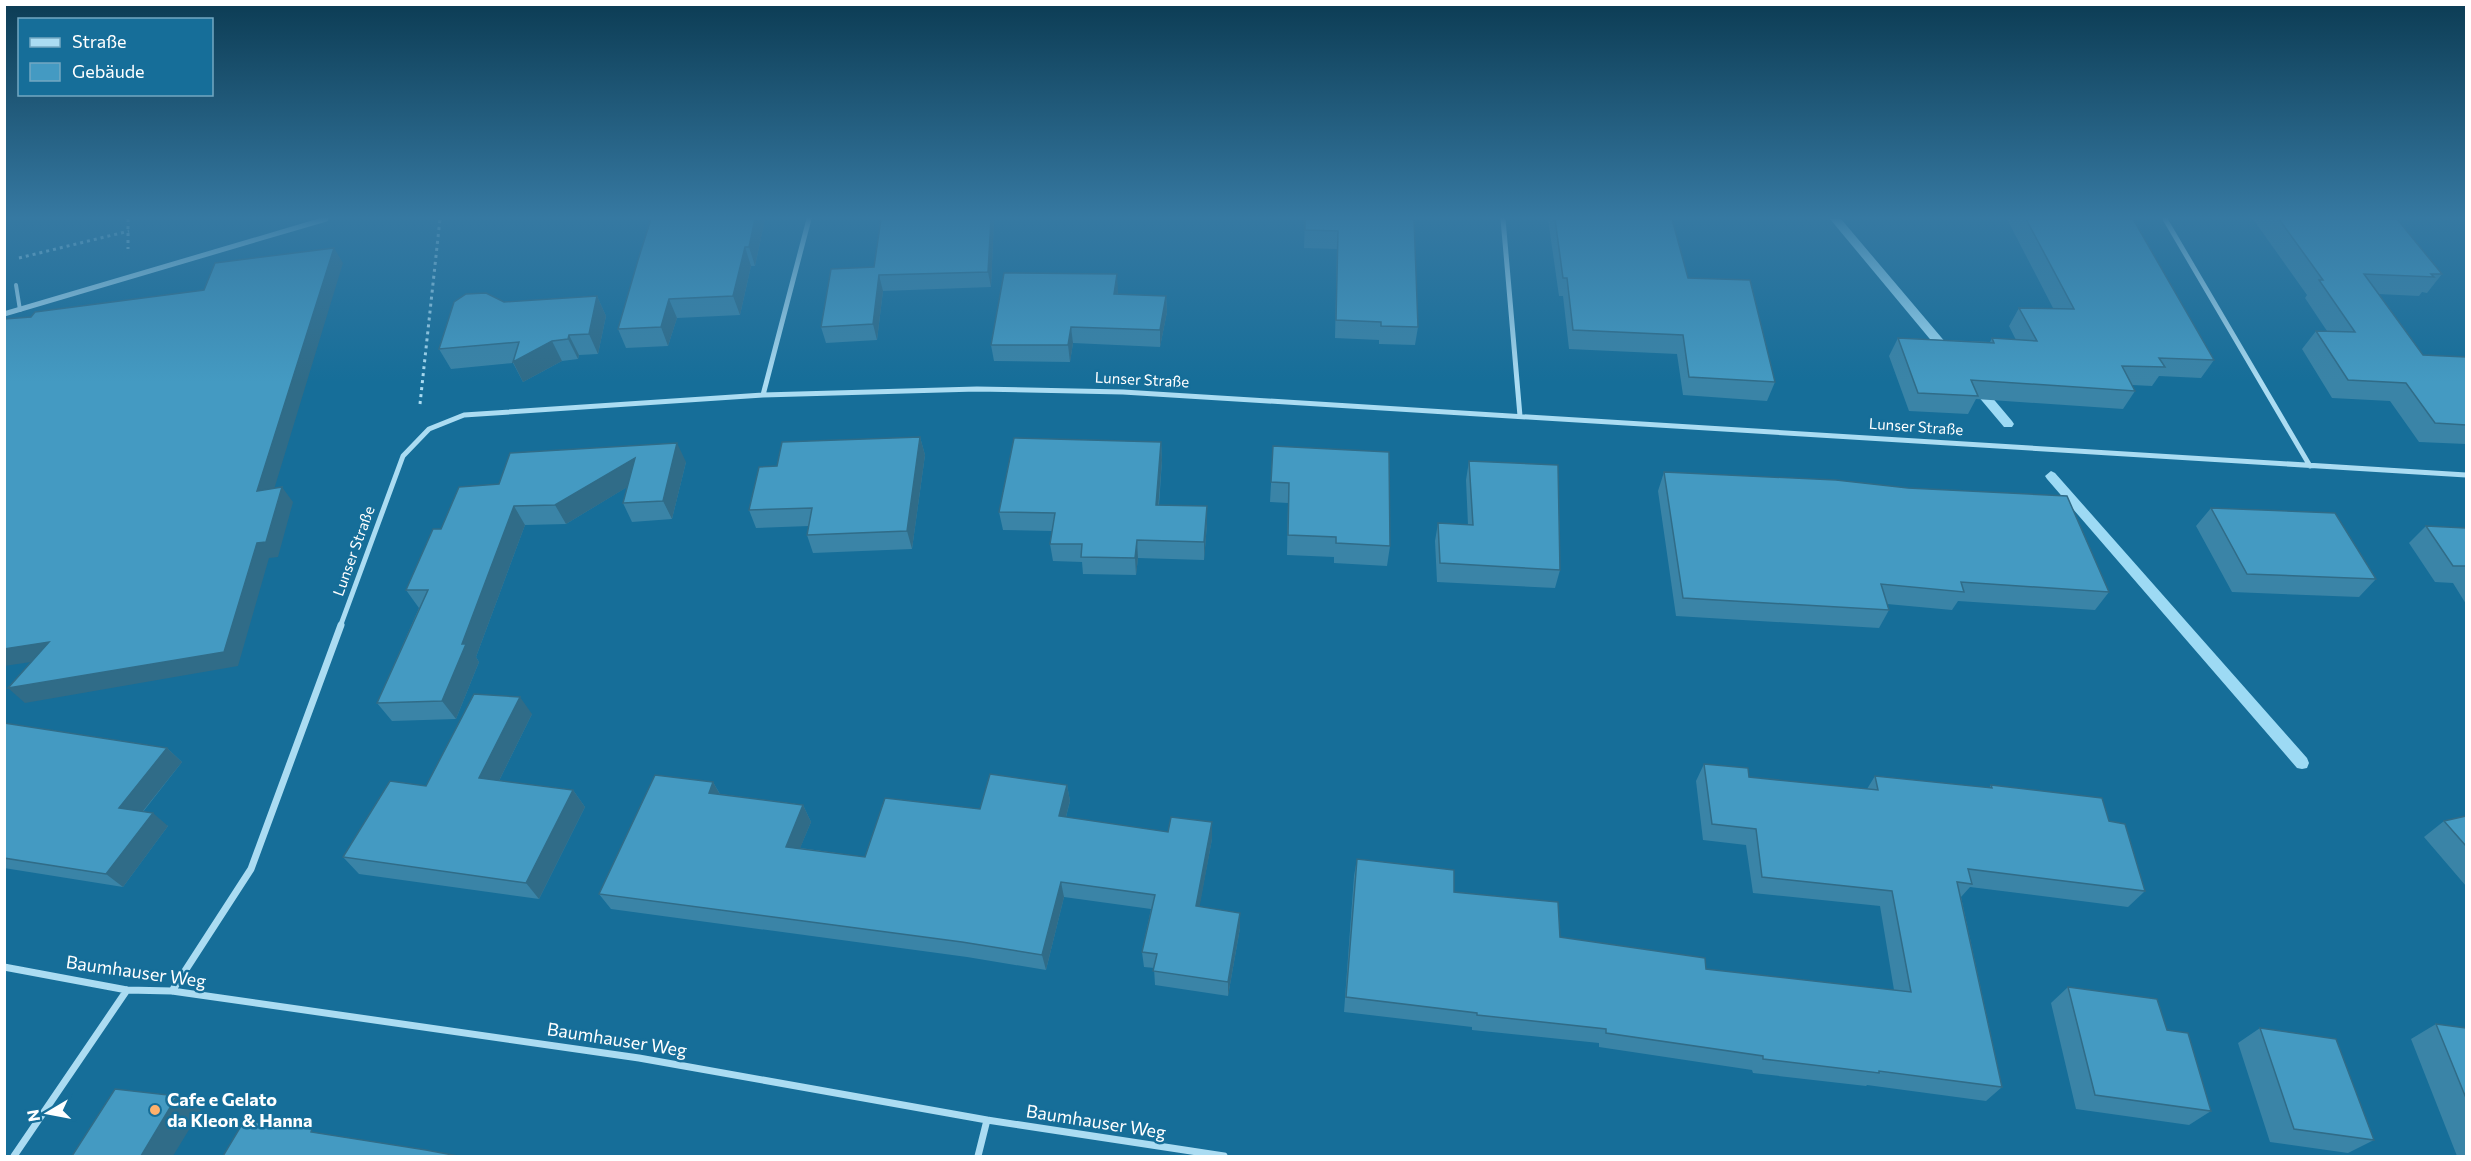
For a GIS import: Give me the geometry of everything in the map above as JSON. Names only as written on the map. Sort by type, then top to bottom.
[{"type":"street","points":[[4,314],[144,273]]},
{"type":"street","points":[[763,395],[795,273]]},
{"type":"street","points":[[1508,273],[1520,416]]},
{"type":"street","points":[[2197,273],[2310,466]]},
{"type":"street","name":"Lunser Straße","points":[[172,991],[251,869],[403,456],[429,429],[464,416],[763,395],[977,389],[1123,392],[2466,475]]},
{"type":"street","name":"Baumhauser Weg","points":[[4,967],[126,990],[172,991],[639,1058],[987,1120],[1224,1156]]},
{"type":"street","points":[[14,1156],[126,990]]},
{"type":"street","points":[[978,1156],[987,1120]]},
{"type":"lane","points":[[16,285],[20,310]]},
{"type":"path","points":[[429,429],[419,409],[434,273]]},
{"type":"building","points":[[211,273],[326,273],[257,491],[282,487],[266,542],[257,543],[224,652],[8,688],[49,642],[4,649],[4,319],[31,317],[35,312],[204,290]]},
{"type":"building","points":[[634,273],[739,273],[733,296],[669,299],[661,327],[618,329]]},
{"type":"building","points":[[830,273],[945,273],[879,275],[873,324],[821,327]]},
{"type":"building","points":[[1004,273],[1117,274],[1114,294],[1166,296],[1160,330],[1071,327],[1068,345],[991,345]]},
{"type":"building","points":[[1337,273],[1416,273],[1418,327],[1381,326],[1381,322],[1336,320]]},
{"type":"building","points":[[1562,273],[1687,273],[1688,278],[1750,280],[1775,382],[1689,377],[1683,335],[1573,330],[1567,278],[1563,278]]},
{"type":"building","points":[[2055,273],[2164,273],[2214,360],[2159,358],[2165,367],[2122,366],[2135,391],[1971,380],[1978,396],[1918,393],[1898,338],[1994,343],[1992,338],[2037,341],[2019,308],[2074,309]]},
{"type":"building","points":[[2318,273],[2441,273],[2431,274],[2434,277],[2364,274],[2423,355],[2466,357],[2466,425],[2435,423],[2406,383],[2348,380],[2316,331],[2355,332],[2319,280],[2323,280]]},
{"type":"building","points":[[486,293],[504,302],[597,296],[589,334],[569,335],[568,339],[552,341],[513,362],[519,342],[439,349],[454,302],[466,294]]},
{"type":"building","points":[[920,437],[907,531],[807,535],[812,508],[749,510],[759,467],[777,466],[782,442]]},
{"type":"building","points":[[1014,438],[1161,442],[1156,505],[1207,506],[1204,542],[1137,540],[1135,558],[1081,557],[1082,544],[1050,544],[1055,513],[999,512]]},
{"type":"building","points":[[677,443],[663,501],[623,503],[635,458],[555,505],[514,506],[462,644],[466,644],[442,701],[377,703],[428,590],[406,590],[433,529],[441,529],[459,487],[499,484],[510,453]]},
{"type":"building","points":[[1273,446],[1389,452],[1390,546],[1336,543],[1336,537],[1288,535],[1289,483],[1271,482]]},
{"type":"building","points":[[1469,461],[1558,465],[1560,570],[1440,563],[1438,523],[1473,525]]},
{"type":"building","points":[[1664,472],[1836,480],[1908,488],[2067,496],[2109,592],[1961,582],[1964,592],[1881,584],[1889,610],[1683,598]]},
{"type":"building","points":[[2211,508],[2335,513],[2376,579],[2247,574]]},
{"type":"building","points":[[2426,526],[2466,528],[2466,566],[2453,566]]},
{"type":"building","points":[[474,694],[520,697],[479,778],[573,790],[526,883],[343,857],[390,781],[426,786]]},
{"type":"building","points":[[4,723],[167,748],[119,808],[153,813],[106,874],[4,858]]},
{"type":"building","points":[[1704,764],[1748,768],[1749,777],[1878,790],[1875,776],[1992,788],[1991,785],[2102,798],[2109,821],[2125,824],[2145,891],[1968,869],[1972,884],[1957,882],[2002,1087],[1763,1059],[1763,1056],[1606,1033],[1606,1029],[1477,1015],[1477,1013],[1346,997],[1357,859],[1454,870],[1454,892],[1558,902],[1560,937],[1705,958],[1706,969],[1911,992],[1892,891],[1762,877],[1756,829],[1712,824]]},
{"type":"building","points":[[990,774],[1067,785],[1059,816],[1168,832],[1171,817],[1212,822],[1196,906],[1240,913],[1228,982],[1153,971],[1157,954],[1142,952],[1155,895],[1061,882],[1042,955],[962,942],[599,894],[655,775],[713,782],[709,793],[803,805],[786,847],[865,857],[885,798],[980,809]]},
{"type":"building","points":[[2466,816],[2466,846],[2444,821]]},
{"type":"building","points":[[2068,987],[2157,999],[2167,1030],[2188,1033],[2211,1111],[2095,1095]]},
{"type":"building","points":[[2436,1024],[2466,1028],[2466,1098]]},
{"type":"building","points":[[2260,1028],[2336,1039],[2374,1140],[2294,1129]]},
{"type":"building","points":[[115,1089],[177,1096],[141,1156],[72,1156]]},
{"type":"building","points":[[244,1121],[312,1129],[311,1132],[458,1156],[223,1156]]},
{"type":"waterway","points":[[1881,273],[1948,353]]},
{"type":"waterway","points":[[1976,386],[2008,424]]},
{"type":"waterway","points":[[2051,476],[2302,763]]},
{"type":"place","name":"Cafe e Gelato da Kleon & Hanna","points":[[155,1110]]}]
